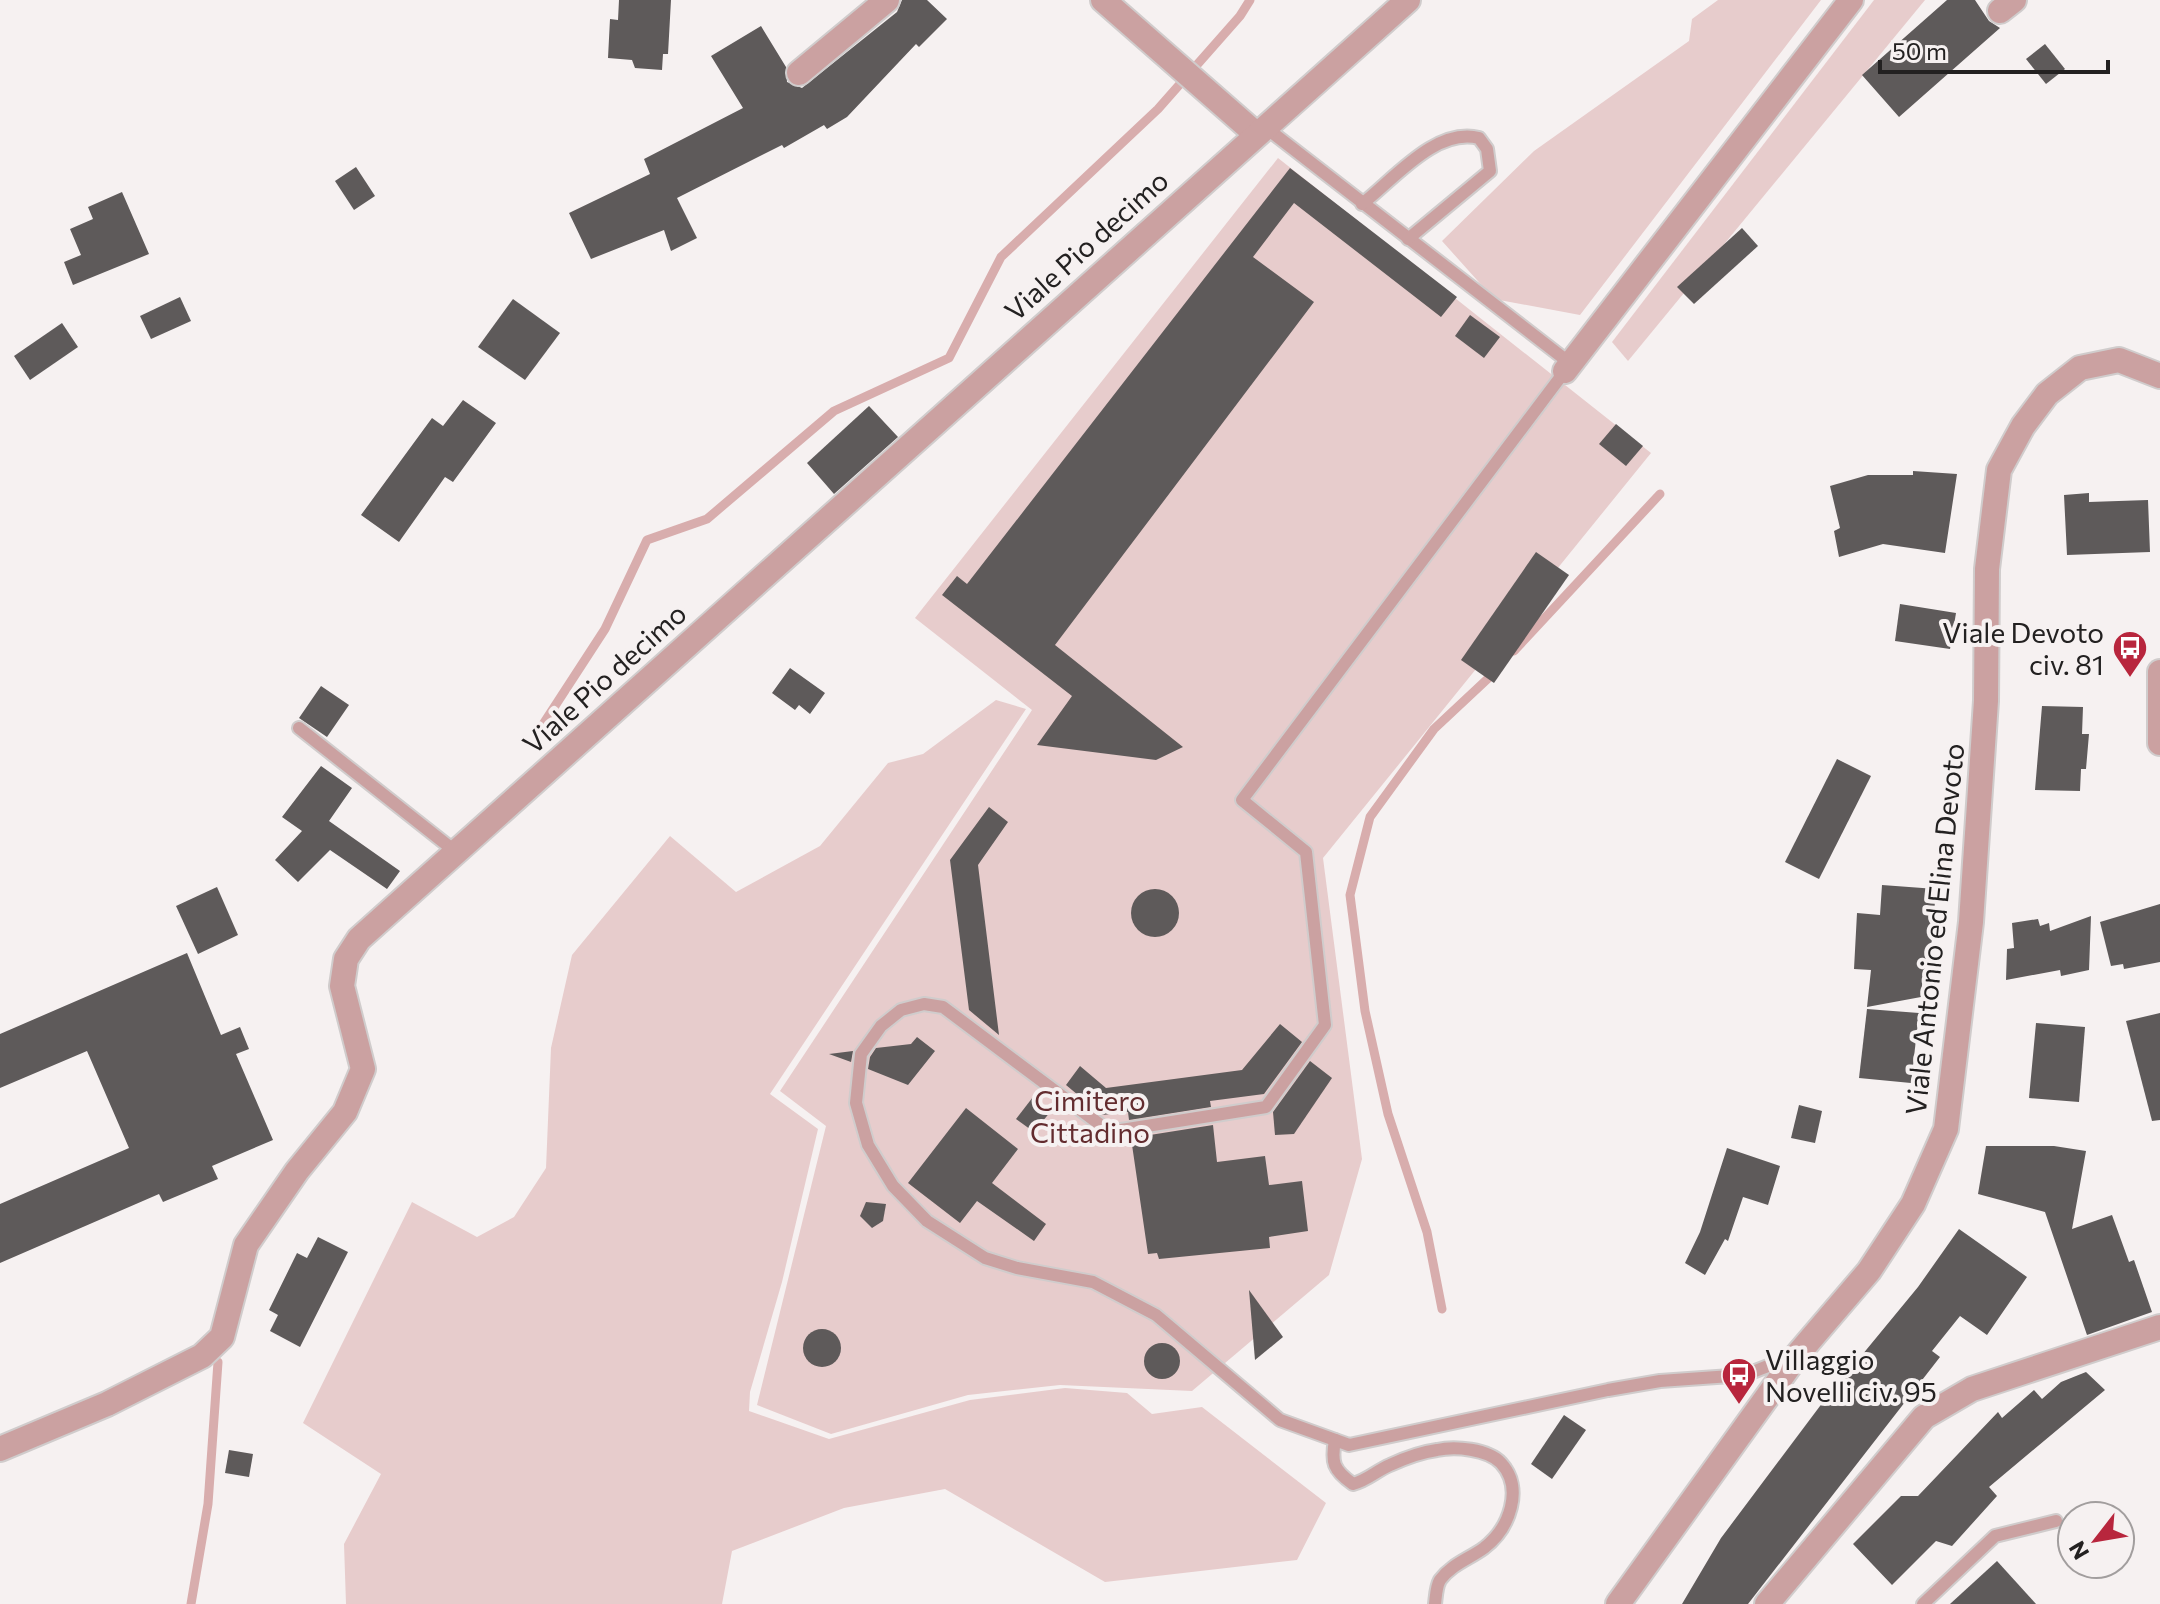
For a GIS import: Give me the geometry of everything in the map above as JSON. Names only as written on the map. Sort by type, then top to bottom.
[{"type":"street","points":[[799,73],[887,0]]},
{"type":"street","points":[[1103,0],[1222,103],[1260,131]]},
{"type":"street","name":"Viale Pio decimo","points":[[0,1449],[107,1404],[202,1356],[222,1337],[246,1245],[297,1171],[345,1112],[363,1069],[342,986],[346,959],[359,939],[1408,0]]},
{"type":"street","points":[[1568,368],[1851,0]]},
{"type":"street","name":"Viale Antonio ed Elina Devoto","points":[[1618,1604],[1798,1354],[1869,1271],[1913,1204],[1946,1129],[1971,922],[1986,701],[1987,569],[1999,470],[2023,426],[2047,394],[2080,368],[2119,360],[2160,376]]},
{"type":"street","points":[[2160,672],[2160,743]]},
{"type":"street","points":[[1767,1604],[1924,1417],[1972,1389],[2160,1327]]},
{"type":"lane","points":[[1260,131],[1408,239],[1568,368],[1242,800],[1306,852],[1325,1025],[1266,1107],[1115,1131],[1106,1129],[943,1007],[924,1004],[901,1010],[881,1026],[861,1054],[856,1103],[868,1145],[893,1186],[927,1221],[985,1258],[1017,1268],[1093,1282],[1123,1295],[1191,1341],[1280,1420],[1349,1445],[1660,1381],[1745,1375],[1798,1354]]},
{"type":"lane","points":[[1362,204],[1435,145],[1465,135],[1479,138],[1487,149],[1490,171],[1408,239]]},
{"type":"lane","points":[[299,728],[456,852]]},
{"type":"lane","points":[[1335,1440],[1332,1461],[1337,1473],[1353,1484],[1372,1479],[1388,1465],[1438,1449],[1478,1451],[1495,1456],[1513,1480],[1513,1496],[1499,1533],[1485,1547],[1451,1568],[1438,1584],[1435,1604]]},
{"type":"lane","points":[[1923,1604],[1995,1536],[2056,1521]]},
{"type":"green space","points":[[1718,0],[1821,0],[1580,315],[1494,299],[1442,241],[1534,151],[1689,41],[1692,19]]},
{"type":"green space","points":[[1874,0],[1925,0],[1628,361],[1612,342]]},
{"type":"green space","name":"Cimitero Cittadino","points":[[1278,158],[1651,453],[1323,858],[1362,1159],[1329,1275],[1192,1391],[1060,1385],[968,1395],[831,1434],[757,1405],[826,1126],[780,1091],[1032,710],[915,618]]},
{"type":"green space","points":[[996,700],[1026,709],[770,1094],[818,1129],[782,1282],[750,1392],[749,1411],[829,1439],[970,1400],[1065,1388],[1127,1393],[1152,1414],[1202,1407],[1326,1503],[1297,1560],[1105,1582],[945,1489],[844,1508],[732,1551],[722,1604],[346,1604],[344,1544],[381,1474],[303,1423],[412,1202],[477,1237],[514,1217],[546,1168],[551,1048],[572,955],[670,836],[736,892],[820,846],[888,763],[923,754]]},
{"type":"building","points":[[619,0],[671,0],[668,54],[663,54],[662,70],[635,68],[632,60],[608,58],[610,19],[618,20]]},
{"type":"building","points":[[902,0],[927,0],[947,19],[919,47],[916,44],[847,117],[827,129],[824,125],[784,148],[782,145],[677,198],[697,238],[671,251],[664,230],[591,259],[569,213],[650,174],[644,159],[743,108],[711,56],[761,26],[786,67],[787,82],[802,88],[897,12]]},
{"type":"building","points":[[1947,0],[1975,0],[1989,21],[2000,28],[1899,117],[1862,75]]},
{"type":"building","points":[[2045,44],[2065,69],[2046,84],[2026,59]]},
{"type":"building","points":[[356,167],[375,196],[354,210],[335,181]]},
{"type":"building","points":[[1290,168],[1457,297],[1441,317],[1294,203],[1253,257],[1314,302],[1055,645],[1183,747],[1156,760],[1037,745],[1072,696],[942,595],[957,576],[967,584]]},
{"type":"building","points":[[122,192],[149,254],[73,285],[64,262],[81,255],[70,229],[93,219],[88,207]]},
{"type":"building","points":[[1742,228],[1758,246],[1694,304],[1677,287]]},
{"type":"building","points":[[180,297],[191,321],[151,339],[140,316]]},
{"type":"building","points":[[513,299],[560,333],[525,380],[478,347]]},
{"type":"building","points":[[1470,315],[1500,337],[1484,358],[1455,336]]},
{"type":"building","points":[[62,323],[78,347],[30,380],[14,356]]},
{"type":"building","points":[[463,400],[496,423],[453,482],[445,477],[399,542],[361,515],[432,418],[443,426]]},
{"type":"building","points":[[869,406],[898,437],[834,494],[807,463]]},
{"type":"building","points":[[1616,424],[1643,446],[1626,466],[1599,444]]},
{"type":"building","points":[[1913,471],[1957,474],[1945,553],[1883,544],[1839,557],[1834,531],[1840,528],[1830,486],[1868,475],[1913,475]]},
{"type":"building","points":[[2089,493],[2089,502],[2148,500],[2150,552],[2067,555],[2064,495]]},
{"type":"building","points":[[1536,552],[1569,575],[1494,683],[1461,660]]},
{"type":"building","points":[[1900,604],[1956,613],[1950,649],[1895,641]]},
{"type":"building","points":[[790,668],[825,693],[810,714],[799,705],[795,710],[772,693]]},
{"type":"building","points":[[321,686],[349,705],[327,737],[299,718]]},
{"type":"building","points":[[2042,706],[2083,707],[2082,734],[2089,734],[2086,769],[2081,769],[2080,791],[2035,790]]},
{"type":"building","points":[[1837,759],[1871,776],[1819,879],[1785,862]]},
{"type":"building","points":[[321,766],[352,788],[329,821],[400,871],[387,889],[330,850],[298,882],[275,860],[302,831],[282,817]]},
{"type":"building","points":[[989,807],[1008,822],[978,865],[999,1035],[969,1010],[950,860]]},
{"type":"building","points":[[1882,885],[1936,889],[1929,974],[1923,974],[1921,997],[1867,1007],[1871,970],[1854,969],[1857,913],[1880,915]]},
{"type":"building","points":[[217,887],[238,935],[198,954],[176,906]]},
{"type":"building","points":[[1155,889],[1172,896],[1179,913],[1172,930],[1155,937],[1138,930],[1131,913],[1138,896]]},
{"type":"building","points":[[2160,904],[2160,962],[2124,969],[2123,964],[2111,966],[2100,922]]},
{"type":"building","points":[[2091,916],[2089,970],[2061,976],[2060,970],[2006,980],[2007,949],[2014,948],[2012,923],[2038,919],[2040,926],[2049,923],[2050,931]]},
{"type":"building","points":[[187,953],[221,1035],[240,1027],[249,1049],[236,1054],[273,1140],[212,1166],[218,1179],[163,1202],[159,1194],[0,1263],[0,1204],[129,1148],[87,1051],[0,1088],[0,1034]]},
{"type":"building","points":[[1867,1009],[1919,1013],[1911,1083],[1859,1078]]},
{"type":"building","points":[[2160,1013],[2160,1120],[2152,1121],[2126,1021]]},
{"type":"building","points":[[2036,1023],[2085,1027],[2079,1102],[2029,1098]]},
{"type":"building","points":[[1280,1024],[1302,1042],[1264,1094],[1210,1101],[1211,1107],[1129,1120],[1128,1112],[1102,1115],[1066,1085],[1080,1066],[1106,1088],[1242,1070]]},
{"type":"building","points":[[917,1037],[935,1051],[908,1085],[868,1069],[870,1057],[876,1048],[911,1044]]},
{"type":"building","points":[[853,1051],[851,1062],[829,1054]]},
{"type":"building","points":[[1310,1061],[1332,1078],[1294,1134],[1275,1135],[1273,1112]]},
{"type":"building","points":[[1033,1097],[1051,1111],[1034,1132],[1016,1119]]},
{"type":"building","points":[[1799,1105],[1822,1111],[1815,1143],[1791,1138]]},
{"type":"building","points":[[966,1108],[1018,1149],[992,1183],[1046,1224],[1034,1241],[977,1201],[960,1223],[908,1183]]},
{"type":"building","points":[[1213,1125],[1217,1162],[1265,1156],[1269,1185],[1302,1181],[1308,1231],[1269,1237],[1270,1248],[1159,1259],[1157,1253],[1148,1254],[1131,1138]]},
{"type":"building","points":[[1986,1146],[2054,1146],[2086,1151],[2072,1229],[2112,1215],[2129,1262],[2134,1260],[2152,1312],[2087,1335],[2045,1212],[1978,1194]]},
{"type":"building","points":[[1727,1148],[1780,1166],[1768,1205],[1743,1197],[1728,1241],[1725,1239],[1705,1275],[1685,1263],[1700,1232]]},
{"type":"building","points":[[866,1202],[886,1204],[883,1221],[872,1228],[860,1216]]},
{"type":"building","points":[[1959,1229],[2027,1277],[1987,1335],[1960,1316],[1932,1351],[1940,1357],[1748,1604],[1682,1604],[1721,1538],[1820,1406],[1918,1287]]},
{"type":"building","points":[[318,1237],[348,1252],[300,1347],[270,1331],[278,1315],[269,1310],[297,1253],[307,1258]]},
{"type":"building","points":[[1249,1290],[1283,1337],[1255,1360]]},
{"type":"building","points":[[822,1329],[836,1334],[841,1348],[836,1362],[822,1367],[808,1362],[803,1348],[808,1334]]},
{"type":"building","points":[[1162,1343],[1174,1349],[1180,1361],[1174,1373],[1162,1379],[1150,1373],[1144,1361],[1150,1349]]},
{"type":"building","points":[[2086,1372],[2105,1390],[1989,1487],[1997,1496],[1952,1546],[1936,1541],[1892,1585],[1853,1544],[1901,1496],[1918,1496],[1998,1412],[2002,1418],[2034,1390],[2042,1399],[2061,1382]]},
{"type":"building","points":[[1564,1415],[1586,1430],[1552,1479],[1531,1464]]},
{"type":"building","points":[[229,1450],[253,1454],[249,1477],[225,1473]]},
{"type":"building","points":[[1997,1561],[2036,1604],[1950,1604]]},
{"type":"waterway","points":[[538,732],[605,629],[647,540],[707,519],[834,411],[949,358],[1001,257],[1158,109],[1240,16],[1250,0]]},
{"type":"waterway","points":[[1514,651],[1660,494]]},
{"type":"waterway","points":[[1442,1309],[1427,1232],[1388,1114],[1365,1011],[1350,895],[1370,817],[1434,729],[1496,671]]},
{"type":"waterway","points":[[191,1604],[208,1504],[218,1362]]},
{"type":"place","name":"Viale Devoto civ. 81","points":[[2130,679]]},
{"type":"place","name":"Villaggio Novelli civ. 95","points":[[1739,1406]]}]
